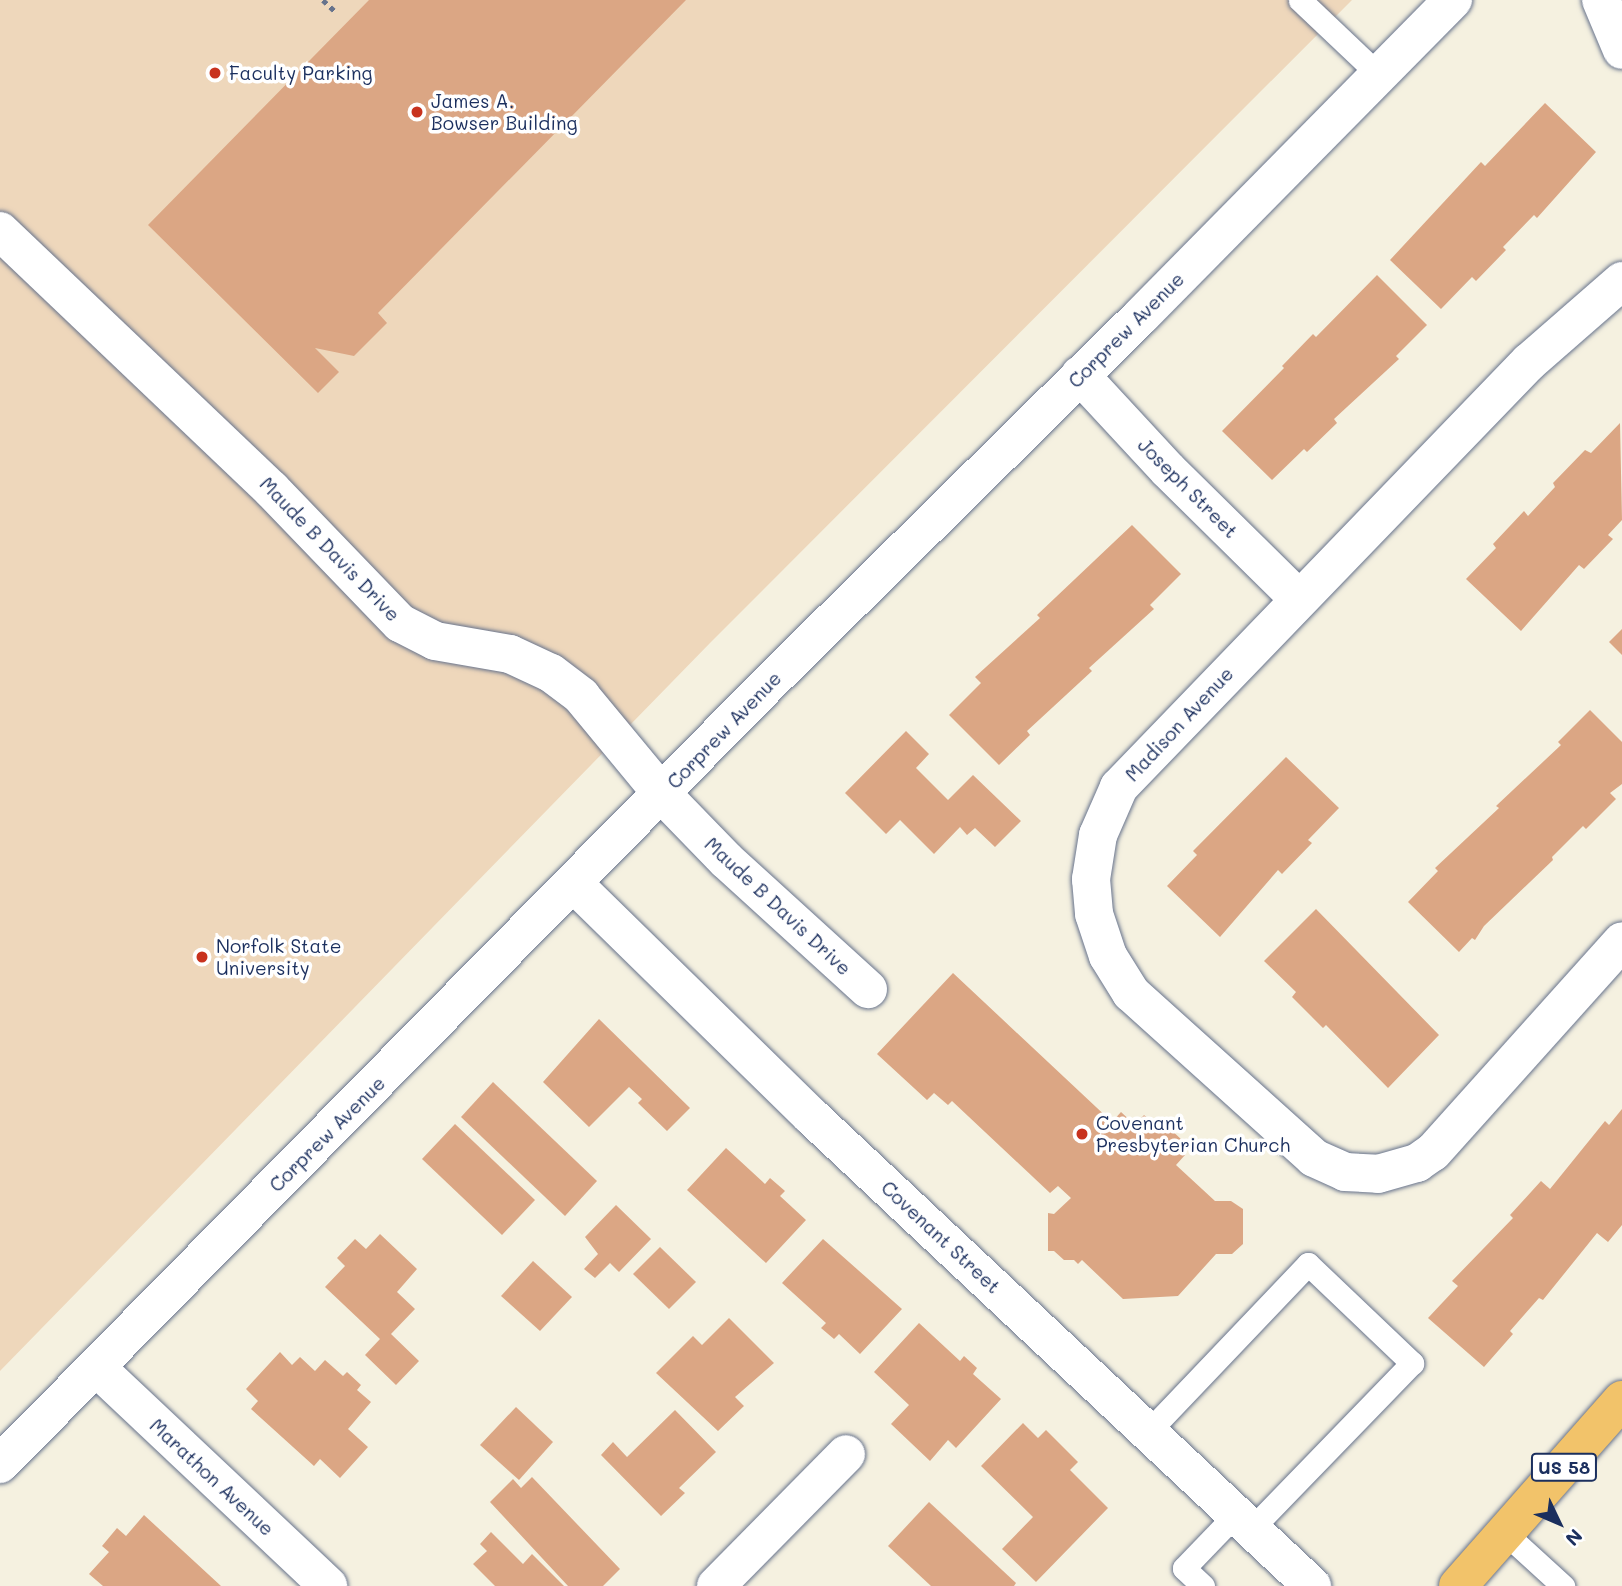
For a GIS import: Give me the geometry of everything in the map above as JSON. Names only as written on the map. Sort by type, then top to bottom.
[{"type":"main road","name":"US 58","points":[[1458,1586],[1622,1400]]},
{"type":"street","name":"Corprew Avenue","points":[[0,1464],[662,794],[1453,0]]},
{"type":"street","points":[[1601,0],[1622,50]]},
{"type":"street","name":"Maude B Davis Drive","points":[[0,231],[271,489],[400,623],[435,641],[509,654],[551,673],[581,696],[662,794],[726,860],[868,989]]},
{"type":"street","name":"Madison Avenue","points":[[1622,281],[1529,362],[1298,598],[1119,787],[1098,835],[1091,879],[1094,914],[1108,956],[1131,993],[1314,1158],[1345,1172],[1378,1174],[1417,1163],[1433,1152],[1622,941]]},
{"type":"street","name":"Joseph Street","points":[[1080,374],[1168,470],[1298,598]]},
{"type":"street","name":"Covenant Street","points":[[574,884],[811,1116],[1312,1586]]},
{"type":"street","name":"Marathon Avenue","points":[[96,1367],[328,1586]]},
{"type":"street","points":[[716,1586],[846,1454]]},
{"type":"lane","points":[[1300,0],[1378,74]]},
{"type":"lane","points":[[1148,1432],[1308,1264],[1412,1363],[1243,1521],[1184,1568],[1203,1586]]},
{"type":"lane","points":[[1505,1533],[1563,1586]]},
{"type":"path","points":[[323,0],[335,11]]},
{"type":"shaded area","name":"Norfolk State University","points":[[0,0],[1352,0],[710,643],[0,1371]]},
{"type":"building","name":"James A. Bowser Building","points":[[369,0],[686,0],[378,313],[387,323],[354,356],[315,348],[339,372],[318,393],[148,225]]},
{"type":"building","points":[[1545,103],[1596,152],[1537,218],[1534,215],[1503,247],[1506,250],[1476,281],[1472,277],[1441,309],[1390,260],[1481,162],[1485,166]]},
{"type":"building","points":[[1377,275],[1427,325],[1396,356],[1399,359],[1334,419],[1337,423],[1307,452],[1304,449],[1272,480],[1222,431],[1284,368],[1282,366],[1313,334],[1316,337]]},
{"type":"building","points":[[1620,423],[1622,520],[1608,535],[1613,539],[1584,569],[1579,565],[1521,631],[1466,579],[1496,548],[1493,544],[1524,511],[1528,516],[1555,487],[1553,483],[1585,450],[1591,453]]},
{"type":"building","points":[[1132,525],[1181,574],[1150,605],[1154,609],[1089,668],[1092,671],[1027,731],[1030,735],[999,765],[949,715],[981,683],[975,677],[1040,618],[1037,615]]},
{"type":"building","points":[[1622,629],[1622,655],[1609,642]]},
{"type":"building","points":[[1590,710],[1622,742],[1622,784],[1610,793],[1616,799],[1586,829],[1583,826],[1552,857],[1553,860],[1484,926],[1475,940],[1472,938],[1459,952],[1408,902],[1438,871],[1435,868],[1561,745],[1558,742]]},
{"type":"building","points":[[906,731],[929,754],[916,768],[948,800],[973,775],[1021,821],[995,847],[975,828],[967,835],[960,827],[934,854],[900,820],[886,834],[845,793]]},
{"type":"building","points":[[1286,757],[1339,808],[1308,840],[1312,843],[1282,874],[1278,870],[1220,937],[1167,886],[1197,855],[1193,851]]},
{"type":"building","points":[[1316,909],[1439,1035],[1388,1088],[1326,1025],[1323,1028],[1292,997],[1296,992],[1264,961]]},
{"type":"building","name":"Covenant Presbyterian Church","points":[[953,973],[1112,1122],[1121,1112],[1135,1125],[1144,1115],[1157,1126],[1165,1124],[1184,1142],[1185,1155],[1176,1165],[1215,1201],[1231,1201],[1243,1209],[1243,1244],[1232,1254],[1216,1254],[1178,1296],[1123,1299],[1082,1260],[1078,1264],[1074,1260],[1064,1260],[1054,1251],[1048,1251],[1048,1213],[1054,1214],[1071,1198],[1058,1186],[1050,1193],[952,1101],[948,1105],[934,1093],[927,1100],[877,1054]]},
{"type":"building","points":[[599,1019],[690,1108],[667,1131],[638,1103],[642,1099],[629,1087],[589,1127],[543,1082]]},
{"type":"building","points":[[493,1082],[597,1181],[565,1216],[461,1117]]},
{"type":"building","points":[[1622,1109],[1622,1225],[1608,1242],[1597,1233],[1543,1300],[1539,1298],[1510,1331],[1513,1334],[1484,1367],[1428,1318],[1458,1286],[1452,1281],[1513,1218],[1510,1215],[1541,1181],[1550,1189],[1605,1121],[1609,1125]]},
{"type":"building","points":[[455,1124],[535,1200],[502,1235],[422,1159]]},
{"type":"building","points":[[726,1148],[765,1184],[770,1178],[785,1191],[780,1196],[806,1220],[766,1263],[687,1190]]},
{"type":"building","points":[[616,1205],[651,1239],[619,1272],[610,1263],[595,1278],[584,1269],[598,1254],[585,1237]]},
{"type":"building","points":[[380,1234],[417,1269],[397,1292],[415,1309],[391,1334],[419,1361],[396,1385],[365,1355],[380,1339],[325,1287],[345,1266],[337,1258],[355,1239],[366,1249]]},
{"type":"building","points":[[823,1239],[902,1309],[860,1354],[839,1334],[834,1339],[821,1328],[826,1323],[782,1283]]},
{"type":"building","points":[[660,1247],[696,1282],[669,1309],[633,1274]]},
{"type":"building","points":[[533,1261],[572,1297],[540,1331],[501,1296]]},
{"type":"building","points":[[729,1318],[774,1363],[735,1397],[744,1406],[718,1431],[656,1373],[693,1336],[702,1345]]},
{"type":"building","points":[[919,1323],[960,1361],[964,1356],[977,1368],[973,1374],[1001,1399],[956,1448],[948,1440],[930,1461],[891,1424],[909,1405],[874,1372]]},
{"type":"building","points":[[280,1352],[292,1365],[300,1357],[315,1371],[325,1360],[343,1376],[347,1372],[361,1385],[357,1390],[371,1402],[348,1429],[368,1447],[340,1478],[320,1459],[314,1466],[251,1409],[258,1401],[246,1389]]},
{"type":"building","points":[[516,1407],[553,1442],[519,1480],[480,1445]]},
{"type":"building","points":[[675,1410],[716,1452],[679,1488],[685,1493],[661,1516],[601,1455],[613,1442],[627,1457]]},
{"type":"building","points":[[1023,1423],[1038,1438],[1046,1430],[1078,1462],[1070,1470],[1108,1508],[1036,1582],[1002,1549],[1033,1517],[981,1466]]},
{"type":"building","points":[[532,1477],[620,1569],[603,1586],[568,1586],[490,1502],[513,1479],[521,1488]]},
{"type":"building","points":[[929,1502],[1016,1583],[1014,1586],[931,1586],[888,1546]]},
{"type":"building","points":[[144,1515],[221,1586],[103,1586],[89,1574],[109,1552],[102,1546],[117,1528],[126,1536]]},
{"type":"building","points":[[491,1532],[523,1564],[532,1554],[564,1586],[495,1586],[473,1564],[487,1551],[480,1544]]},
{"type":"place","name":"Faculty Parking","points":[[215,73]]},
{"type":"place","name":"James A. Bowser Building","points":[[417,112]]},
{"type":"place","name":"Norfolk State University","points":[[202,957]]},
{"type":"place","name":"Covenant Presbyterian Church","points":[[1082,1134]]}]
